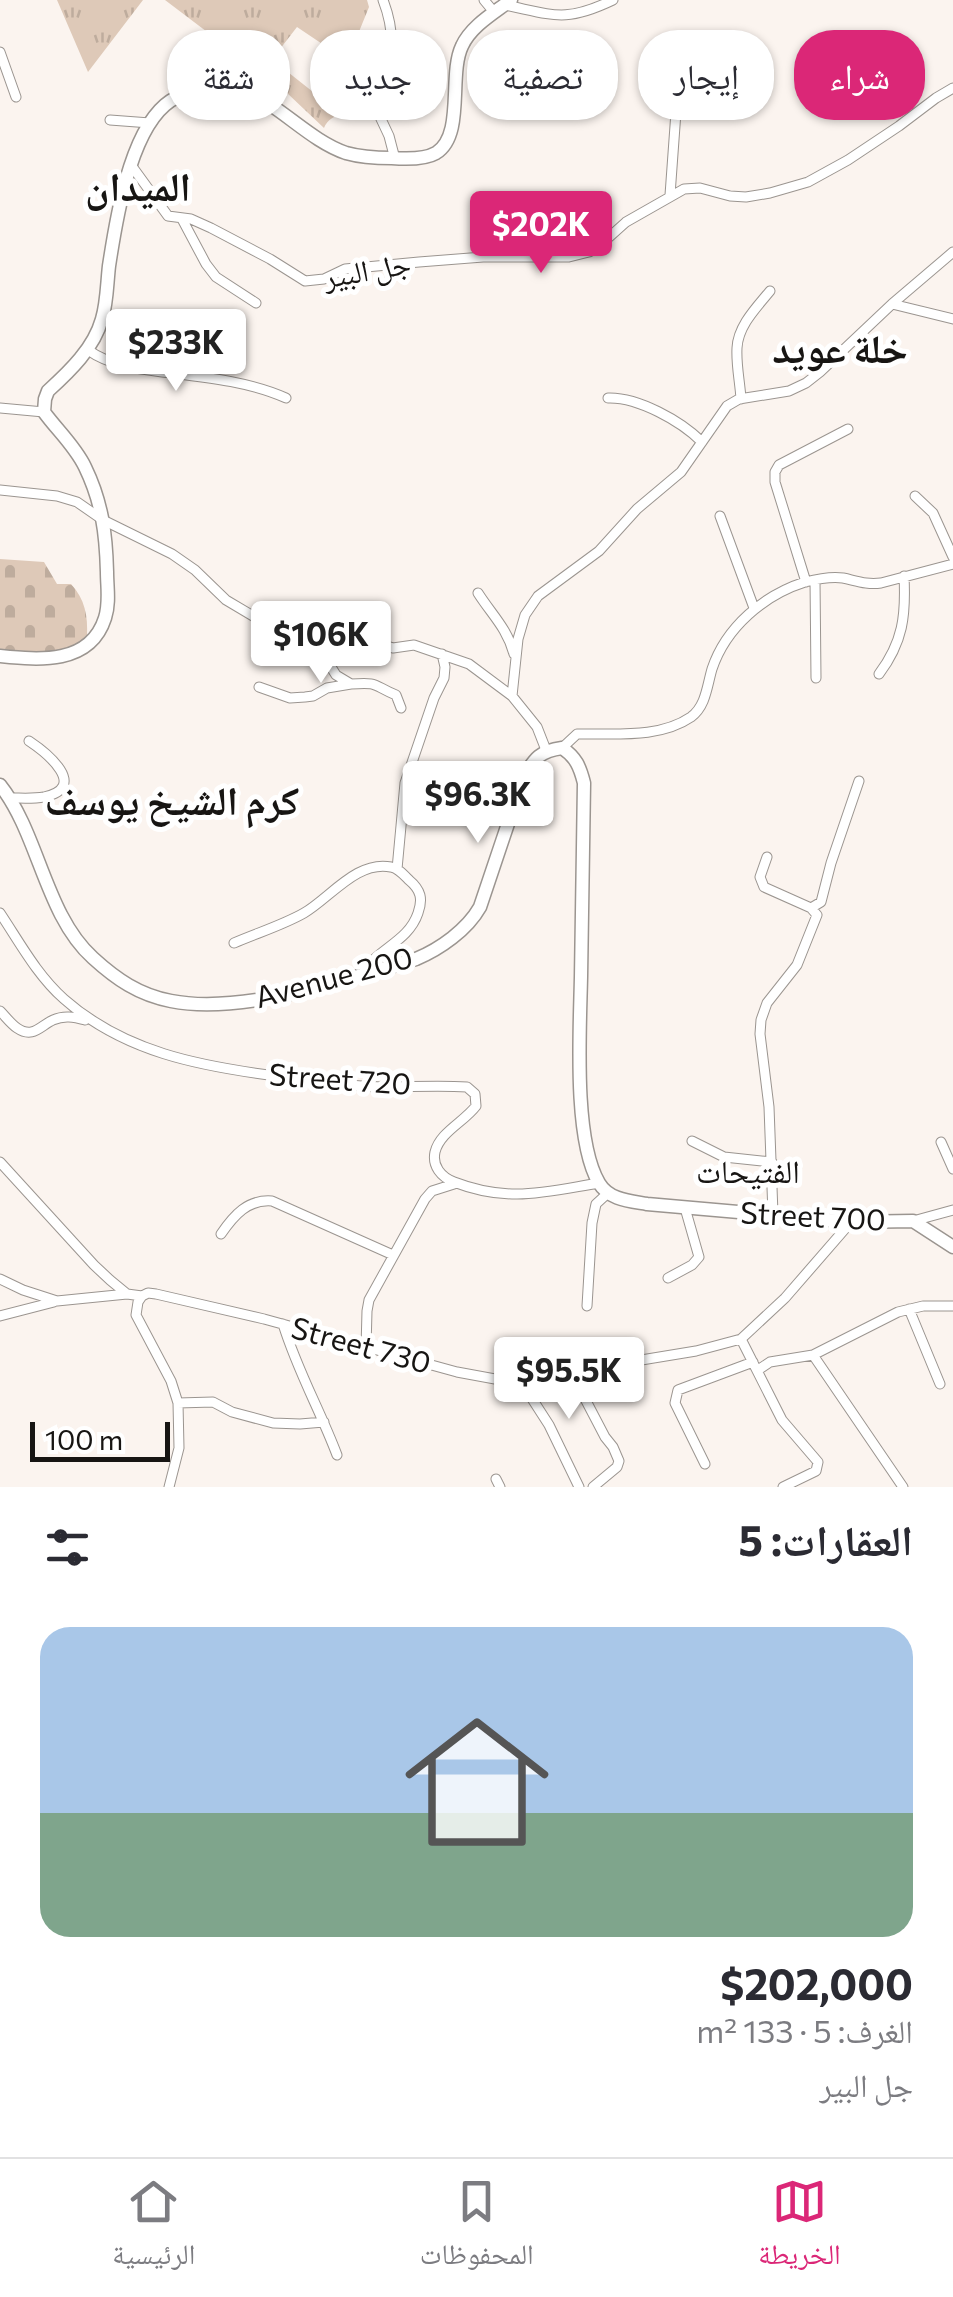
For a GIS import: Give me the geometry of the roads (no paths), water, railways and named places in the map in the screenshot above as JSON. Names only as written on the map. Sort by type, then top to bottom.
[{"type":"main road","points":[[0,656],[48,660],[68,656],[87,644],[106,616],[107,544],[103,520],[84,464],[44,412],[45,398],[88,350],[102,320],[113,238],[131,165],[150,122],[176,97],[211,84],[228,84],[346,153],[395,158],[433,155],[450,136],[461,47],[468,35],[504,6]]},
{"type":"main road","points":[[546,750],[562,748],[573,755],[584,783],[580,1082],[589,1156],[604,1188]]},
{"type":"main road","name":"Avenue 200","points":[[0,785],[11,798],[49,889],[89,955],[136,990],[176,1002],[238,1004],[362,975],[416,958],[452,937],[473,919],[480,907],[524,776],[546,750]]},
{"type":"main road","name":"Street 700","points":[[604,1188],[620,1200],[721,1212],[851,1222],[913,1221],[953,1247]]},
{"type":"street","points":[[383,0],[391,30]]},
{"type":"street","points":[[484,0],[572,16],[613,0]]},
{"type":"street","points":[[0,52],[16,97]]},
{"type":"street","name":"جل البير","points":[[131,165],[168,216],[191,218],[311,282],[345,269],[482,257],[580,255],[597,248],[626,222],[670,195],[692,188],[730,196],[758,196],[808,182],[848,160],[953,88]]},
{"type":"street","points":[[110,120],[150,122]]},
{"type":"street","points":[[382,120],[395,158]]},
{"type":"street","points":[[670,195],[675,120]]},
{"type":"street","points":[[182,219],[216,277],[256,302]]},
{"type":"street","points":[[514,662],[530,606],[599,551],[637,508],[680,472],[727,406],[740,399],[789,391],[806,383],[953,252]]},
{"type":"street","points":[[740,399],[739,336],[770,290]]},
{"type":"street","points":[[892,304],[953,319]]},
{"type":"street","points":[[88,350],[112,362],[242,384],[286,398]]},
{"type":"street","points":[[608,398],[626,400],[673,420],[702,442]]},
{"type":"street","points":[[0,408],[44,412]]},
{"type":"street","points":[[816,678],[810,581],[775,482],[775,472],[779,465],[848,429]]},
{"type":"street","points":[[0,490],[58,496],[77,502],[103,520],[172,554],[226,600],[264,622],[288,629],[344,632],[393,648],[414,644],[469,664],[512,696],[537,726],[546,750]]},
{"type":"street","points":[[915,496],[933,513],[953,556]]},
{"type":"street","points":[[720,516],[754,608]]},
{"type":"street","points":[[562,748],[577,734],[641,733],[666,728],[692,716],[704,702],[719,653],[754,608],[780,593],[810,581],[843,578],[870,584],[953,564]]},
{"type":"street","points":[[878,674],[893,655],[904,618],[904,576]]},
{"type":"street","points":[[478,593],[507,631],[514,650],[512,696]]},
{"type":"street","points":[[288,629],[297,644],[351,684]]},
{"type":"street","points":[[397,869],[405,782],[442,685],[442,654]]},
{"type":"street","points":[[259,687],[290,698],[305,698],[326,688],[369,682],[396,695],[401,708]]},
{"type":"street","points":[[11,798],[45,797],[64,782],[61,769],[29,741]]},
{"type":"street","points":[[811,908],[821,902],[860,781]]},
{"type":"street","points":[[767,857],[760,877],[764,887],[811,908],[817,915],[797,965],[768,1003],[761,1020],[770,1106],[772,1214]]},
{"type":"street","points":[[234,943],[305,912],[356,874],[379,867],[397,869],[418,888],[419,908],[411,927],[371,961],[362,975]]},
{"type":"street","name":"Street 720","points":[[0,914],[62,998],[106,1030],[146,1049],[240,1072],[355,1085],[467,1087],[476,1094],[476,1106],[439,1142],[434,1158],[440,1173],[457,1183]]},
{"type":"street","points":[[0,1011],[17,1028],[29,1033],[66,1016],[106,1030]]},
{"type":"street","points":[[692,1141],[724,1157],[772,1162]]},
{"type":"street","points":[[941,1142],[953,1168]]},
{"type":"street","points":[[0,1162],[94,1265],[127,1294]]},
{"type":"street","points":[[366,1348],[366,1311],[370,1300],[432,1191],[457,1183],[508,1196],[604,1188]]},
{"type":"street","points":[[587,1306],[592,1223],[604,1188]]},
{"type":"street","points":[[221,1234],[244,1207],[258,1200],[272,1200],[393,1255]]},
{"type":"street","points":[[668,1278],[699,1257],[685,1208]]},
{"type":"street","points":[[913,1221],[953,1210]]},
{"type":"street","name":"Street 730","points":[[0,1316],[56,1301],[148,1293],[283,1324],[457,1372],[520,1380],[696,1351],[741,1339],[785,1298],[851,1222]]},
{"type":"street","points":[[0,1279],[56,1301]]},
{"type":"street","points":[[142,1296],[136,1315],[171,1381],[178,1403],[179,1448],[168,1487]]},
{"type":"street","points":[[705,1464],[675,1403],[678,1390],[770,1362],[813,1355],[909,1309],[936,1304],[953,1306]]},
{"type":"street","points":[[909,1309],[940,1384]]},
{"type":"street","points":[[283,1324],[295,1362],[337,1455]]},
{"type":"street","points":[[741,1339],[782,1420],[818,1462],[816,1471],[789,1486]]},
{"type":"street","points":[[813,1355],[904,1487]]},
{"type":"street","points":[[571,1372],[618,1456],[611,1478],[593,1487]]},
{"type":"street","points":[[520,1380],[549,1424],[579,1487]]},
{"type":"street","points":[[178,1403],[213,1402],[232,1412],[273,1423],[324,1422]]},
{"type":"district","name":"الميدان","points":[[138,187]]},
{"type":"district","name":"خلة عويد","points":[[840,349]]},
{"type":"district","name":"كرم الشيخ يوسف","points":[[172,801]]},
{"type":"district","name":"الفتيحات","points":[[748,1172]]}]
